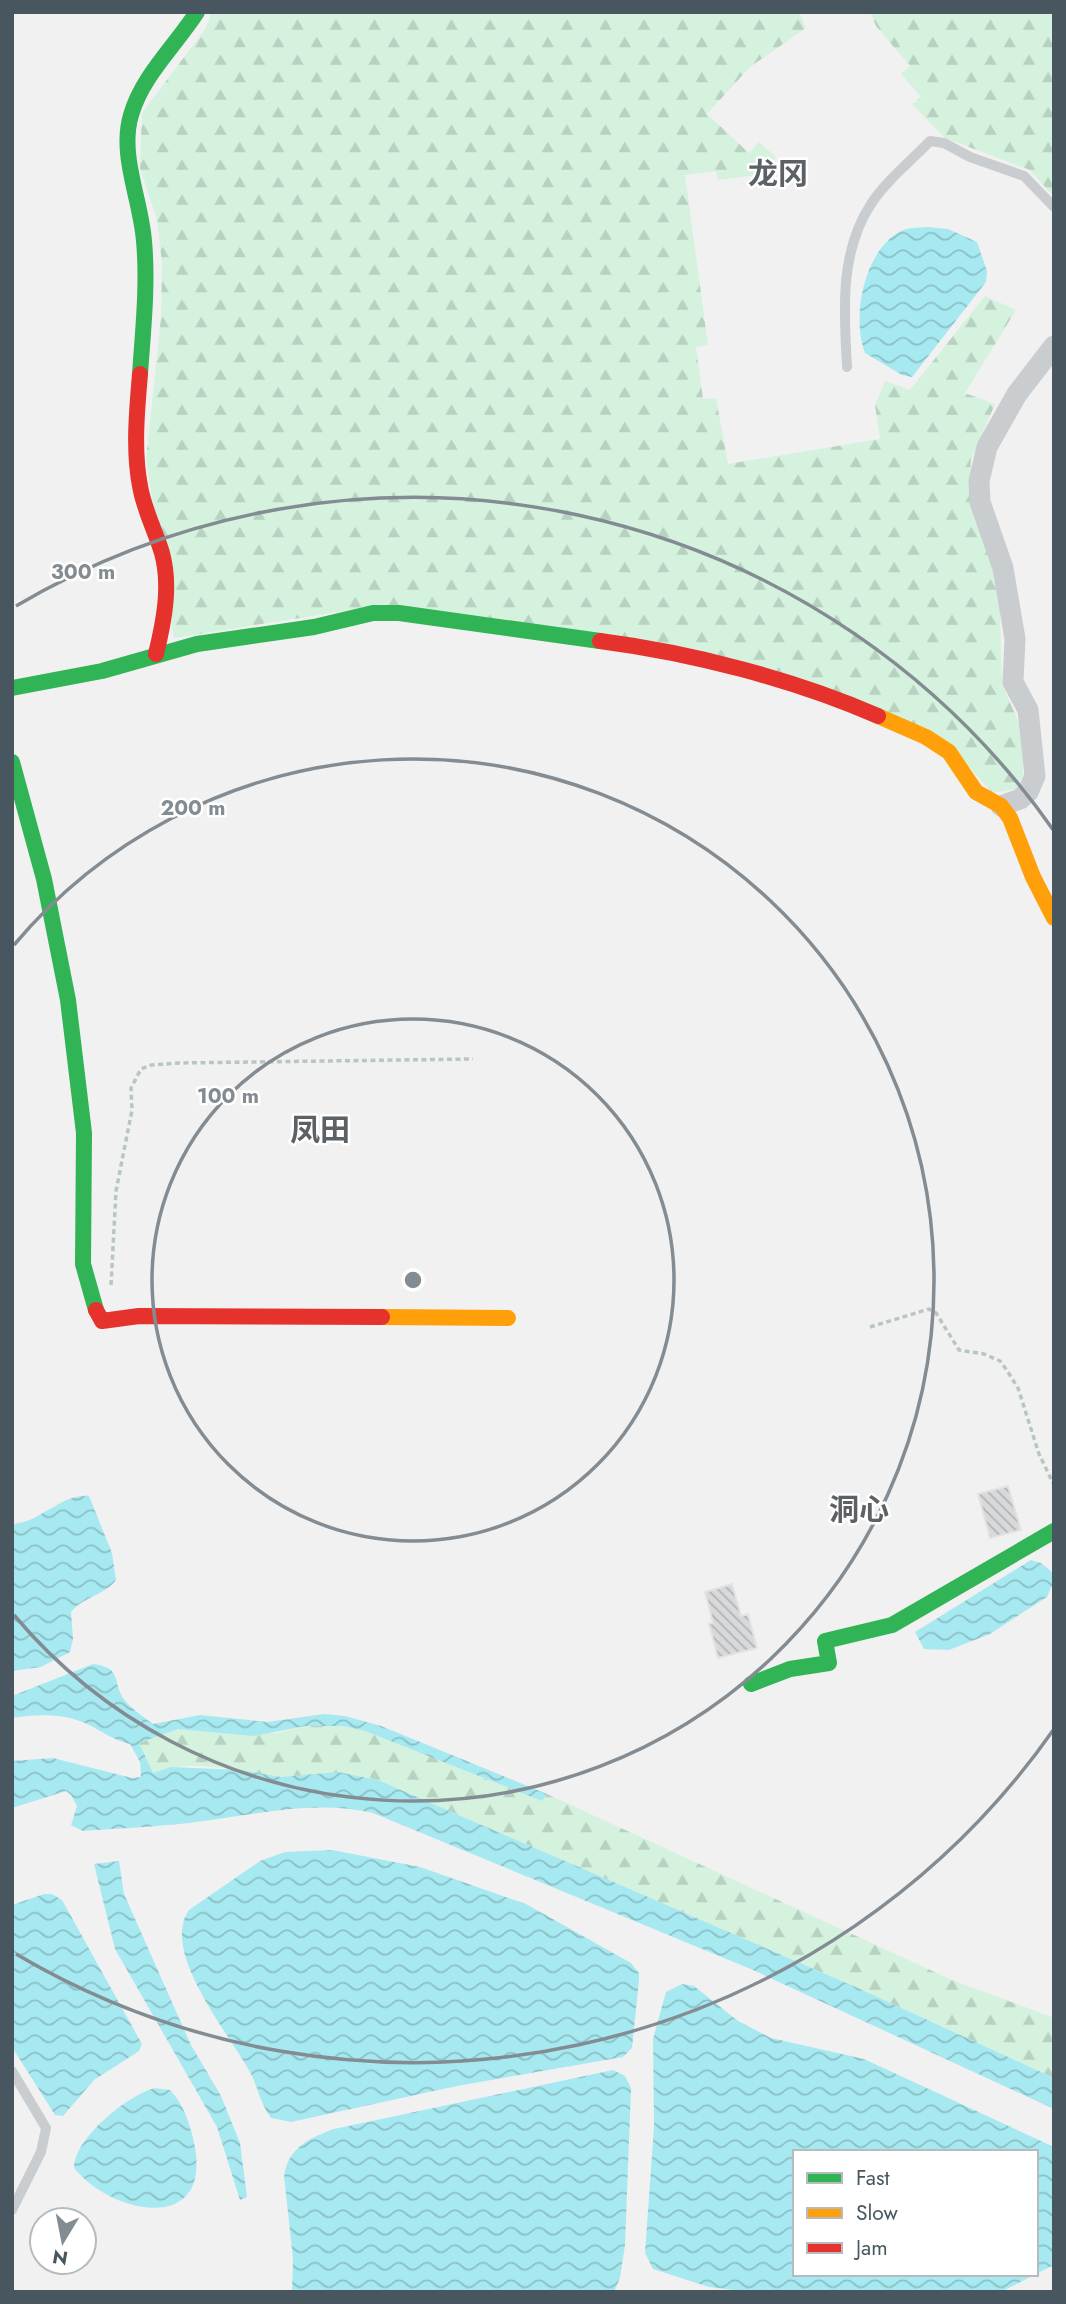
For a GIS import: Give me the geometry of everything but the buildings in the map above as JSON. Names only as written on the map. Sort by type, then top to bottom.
[{"type":"street","points":[[156,654],[165,602],[164,564],[141,494],[138,472],[136,441],[146,263],[141,211],[127,137],[135,103],[197,12]]},
{"type":"street","points":[[1001,806],[1020,799],[1028,792],[1035,776],[1028,710],[1013,681],[1015,639],[1003,568],[980,502],[979,481],[987,447],[1017,394],[1054,346]]},
{"type":"street","points":[[12,688],[102,671],[156,654],[386,612],[662,649],[826,695],[940,744],[958,761],[976,792],[1001,806],[1010,818],[1033,877],[1054,918]]},
{"type":"street","points":[[12,762],[57,945],[79,1078],[85,1164],[81,1240],[90,1288],[102,1321],[139,1316],[508,1318]]},
{"type":"street","points":[[751,1684],[790,1669],[829,1663],[825,1641],[892,1625],[1054,1531]]},
{"type":"lane","points":[[847,367],[843,285],[863,218],[872,202],[930,141],[944,143],[970,158],[1024,176],[1054,207]]},
{"type":"lane","points":[[12,2071],[46,2128],[41,2152],[12,2210]]},
{"type":"path","points":[[90,1288],[112,1285],[116,1191],[132,1110],[131,1088],[141,1069],[152,1065],[179,1063],[473,1059]]},
{"type":"path","points":[[870,1328],[929,1309],[936,1313],[959,1350],[984,1354],[1000,1361],[1018,1388],[1039,1454],[1054,1485]]},
{"type":"green space","points":[[212,12],[799,12],[806,28],[750,67],[707,114],[749,153],[759,142],[776,157],[764,174],[718,180],[716,171],[685,175],[708,345],[696,347],[703,399],[716,398],[728,464],[880,439],[875,405],[885,381],[910,390],[985,296],[1016,310],[965,393],[995,404],[971,459],[969,494],[999,576],[1002,684],[1022,730],[1023,777],[1016,789],[992,793],[952,747],[762,669],[376,606],[174,638],[146,460],[161,318],[162,263],[157,220],[140,168],[142,113],[206,28]]},
{"type":"green space","points":[[870,12],[1054,12],[1054,197],[1030,170],[945,138],[912,104],[921,97],[901,74],[910,66],[876,26]]},
{"type":"green space","points":[[305,1726],[343,1726],[365,1731],[542,1801],[547,1794],[952,1980],[1054,2018],[1054,2078],[860,1989],[378,1780],[351,1775],[281,1777],[200,1766],[183,1766],[153,1774],[139,1743],[178,1729],[277,1733]]},
{"type":"water","points":[[928,227],[948,229],[977,242],[987,271],[986,282],[912,377],[902,375],[865,353],[861,338],[860,304],[870,268],[888,240],[904,230]]},
{"type":"water","points":[[89,1496],[112,1553],[116,1580],[71,1612],[73,1639],[70,1652],[41,1667],[12,1671],[12,1524],[32,1519],[70,1499]]},
{"type":"water","points":[[1031,1560],[1041,1563],[1053,1573],[1053,1583],[1047,1597],[990,1634],[949,1650],[924,1649],[915,1632]]},
{"type":"water","points":[[93,1664],[108,1668],[115,1675],[123,1698],[153,1724],[200,1715],[267,1722],[324,1714],[345,1716],[381,1726],[547,1794],[542,1801],[365,1731],[343,1726],[305,1726],[254,1736],[178,1729],[139,1743],[153,1773],[171,1767],[241,1770],[281,1777],[338,1772],[378,1780],[860,1989],[1054,2078],[1054,2109],[753,1970],[373,1813],[351,1809],[306,1808],[182,1824],[83,1831],[71,1825],[77,1806],[66,1791],[12,1808],[12,1761],[53,1758],[132,1778],[141,1777],[140,1762],[130,1744],[85,1723],[68,1717],[49,1715],[12,1718],[12,1696]]},
{"type":"water","points":[[332,1850],[420,1867],[526,1904],[631,1963],[639,1973],[632,2048],[623,2057],[457,2086],[291,2122],[271,2118],[251,2074],[190,1971],[183,1948],[182,1928],[189,1910],[260,1861],[285,1852]]},
{"type":"water","points":[[119,1861],[124,1894],[191,2045],[221,2096],[240,2143],[247,2197],[240,2200],[217,2127],[115,1949],[94,1864]]},
{"type":"water","points":[[44,1894],[52,1894],[62,1900],[142,2044],[139,2051],[94,2080],[63,2116],[55,2115],[12,2047],[12,1905]]},
{"type":"water","points":[[682,1984],[694,1986],[738,2021],[771,2038],[864,2059],[1054,2147],[1054,2265],[1038,2273],[1038,2150],[793,2150],[793,2276],[1032,2276],[1001,2292],[733,2290],[709,2287],[653,2269],[645,2253],[654,2126],[653,2039],[666,1992]]},
{"type":"water","points":[[613,2070],[625,2076],[631,2088],[625,2245],[620,2278],[614,2292],[292,2292],[293,2259],[284,2176],[290,2158],[308,2140],[334,2129]]},
{"type":"water","points":[[155,2088],[170,2090],[182,2107],[193,2138],[196,2169],[190,2191],[176,2203],[158,2208],[136,2206],[113,2198],[92,2185],[74,2168],[76,2156],[83,2144],[104,2119],[131,2099]]},
{"type":"traffic: fast","points":[[140,374],[145,308],[145,258],[142,225],[129,162],[128,130],[131,115],[143,87],[197,12]]},
{"type":"traffic: fast","points":[[12,688],[102,671],[197,644],[314,627],[373,613],[399,613],[600,641]]},
{"type":"traffic: fast","points":[[12,762],[44,879],[68,1000],[84,1133],[83,1264],[96,1310]]},
{"type":"traffic: fast","points":[[751,1684],[790,1669],[829,1663],[825,1641],[892,1625],[1054,1531]]},
{"type":"traffic: slow","points":[[878,716],[926,737],[949,752],[976,792],[1001,806],[1010,818],[1033,877],[1054,918]]},
{"type":"traffic: slow","points":[[382,1317],[508,1318]]},
{"type":"traffic: jam","points":[[140,374],[136,430],[138,472],[144,503],[162,553],[166,578],[164,616],[156,654]]},
{"type":"traffic: jam","points":[[600,641],[742,669],[812,690],[878,716]]},
{"type":"traffic: jam","points":[[96,1310],[102,1321],[139,1316],[382,1317]]},
{"type":"district","name":"龙冈","points":[[778,173]]},
{"type":"district","name":"凤田","points":[[320,1129]]},
{"type":"district","name":"洞心","points":[[859,1509]]}]
